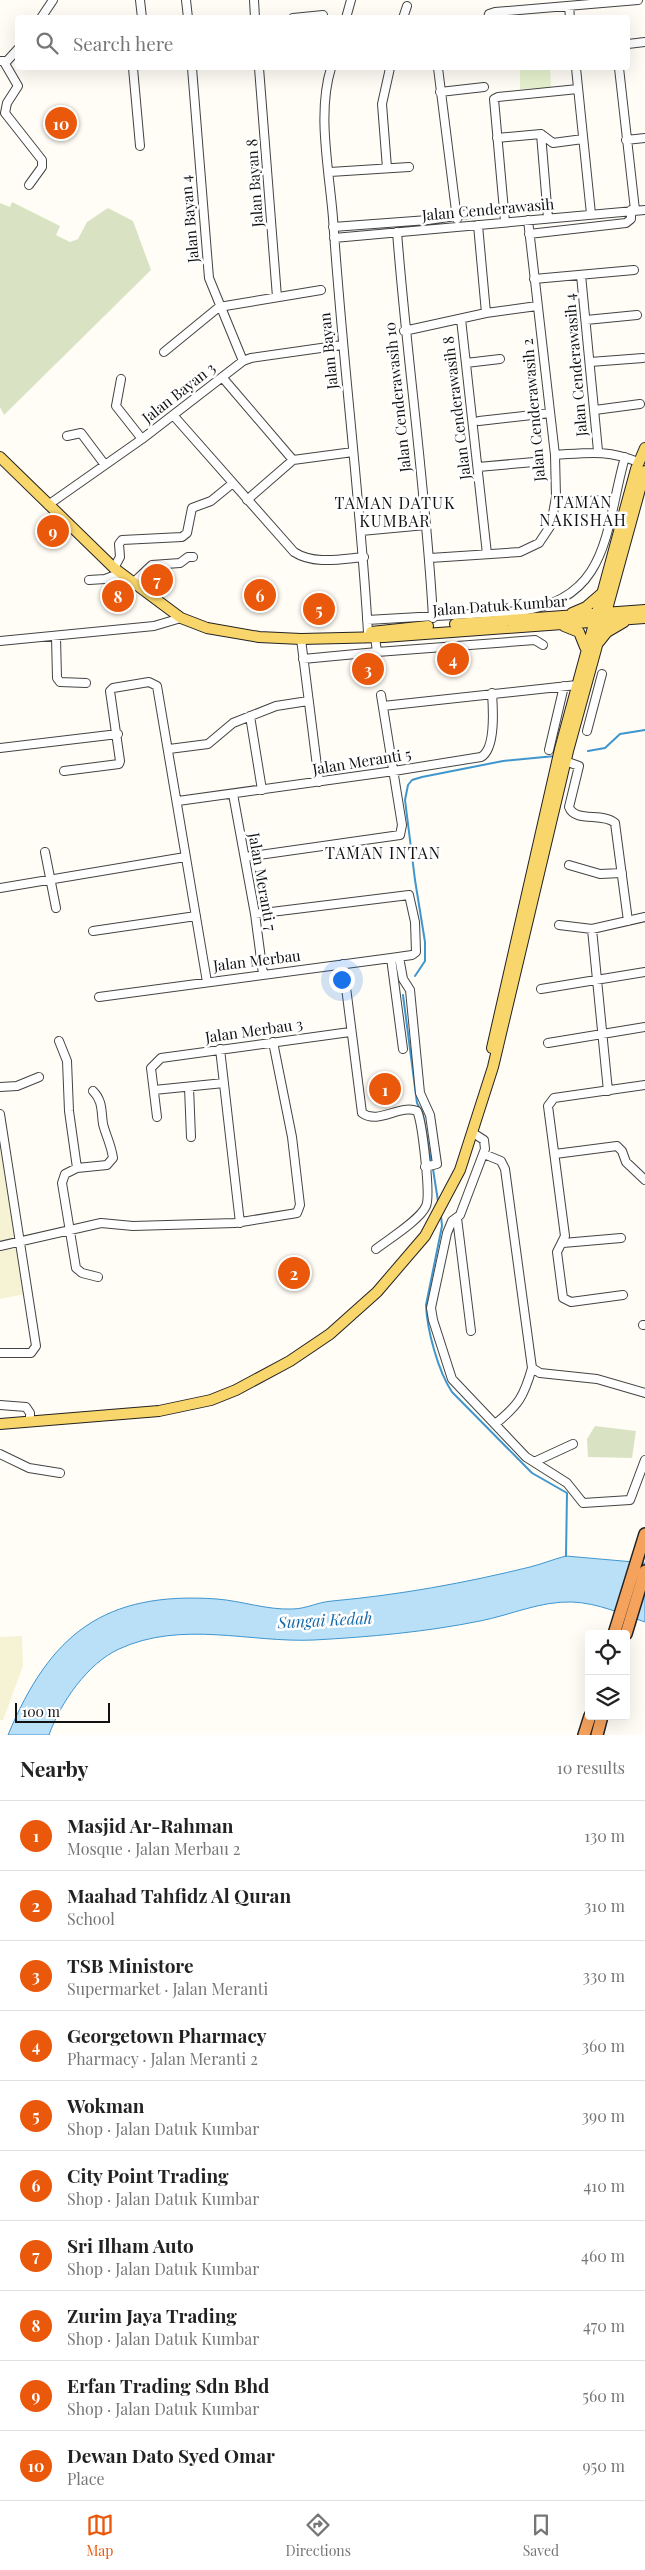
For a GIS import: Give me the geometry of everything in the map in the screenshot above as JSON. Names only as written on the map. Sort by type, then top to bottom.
[{"type":"highway","points":[[615,1630],[645,1534]]},
{"type":"highway","points":[[627,1630],[645,1571]]},
{"type":"highway","points":[[584,1735],[589,1720]]},
{"type":"highway","points":[[596,1735],[601,1720]]},
{"type":"main road","points":[[0,1424],[159,1411],[211,1400],[236,1390],[290,1361],[330,1334],[377,1292],[425,1236],[453,1185],[473,1133],[485,1091],[488,1066],[578,713],[591,649],[607,592],[638,462],[645,448]]},
{"type":"main road","name":"Jalan Datuk Kumbar","points":[[0,457],[118,571],[181,618],[193,624],[228,633],[301,639],[418,634],[557,621]]},
{"type":"main road","points":[[557,621],[586,607],[607,592],[645,471]]},
{"type":"main road","points":[[607,592],[617,606],[636,616]]},
{"type":"main road","name":"Jalan Datuk Kumbar","points":[[372,635],[392,629],[636,616],[645,610]]},
{"type":"main road","points":[[512,974],[548,794],[576,685],[591,649],[615,626],[636,616]]},
{"type":"main road","points":[[557,621],[579,632],[591,649]]},
{"type":"street","points":[[43,15],[53,0]]},
{"type":"street","points":[[140,0],[142,15]]},
{"type":"street","points":[[186,0],[188,15]]},
{"type":"street","points":[[254,0],[255,15]]},
{"type":"street","points":[[347,15],[351,0]]},
{"type":"street","points":[[489,15],[495,12],[561,5],[569,6],[638,0]]},
{"type":"street","points":[[404,15],[407,6]]},
{"type":"street","points":[[569,6],[570,15]]},
{"type":"street","points":[[630,44],[645,42]]},
{"type":"street","points":[[15,51],[2,61],[18,86],[7,103],[3,115],[42,160],[42,167],[29,185]]},
{"type":"street","points":[[133,70],[140,146]]},
{"type":"street","name":"Jalan Bayan 4","points":[[192,70],[209,278],[219,307],[243,361]]},
{"type":"street","name":"Jalan Bayan 8","points":[[259,70],[277,297]]},
{"type":"street","name":"Jalan Bayan","points":[[330,70],[325,88],[323,105],[330,172],[342,345],[364,557],[368,620],[377,652]]},
{"type":"street","points":[[387,168],[382,104],[390,70]]},
{"type":"street","points":[[438,70],[458,226]]},
{"type":"street","points":[[576,70],[591,214]]},
{"type":"street","points":[[529,234],[626,223],[631,219],[633,210],[619,70]]},
{"type":"street","points":[[440,92],[484,87]]},
{"type":"street","points":[[505,222],[497,138],[496,98],[578,90]]},
{"type":"street","points":[[497,138],[541,134],[552,143],[583,139]]},
{"type":"street","points":[[541,134],[548,218]]},
{"type":"street","points":[[626,140],[645,138]]},
{"type":"street","points":[[330,172],[409,167]]},
{"type":"street","name":"Jalan Cenderawasih","points":[[333,227],[456,216],[503,209]]},
{"type":"street","name":"Jalan Cenderawasih","points":[[334,238],[645,210]]},
{"type":"street","name":"Jalan Cenderawasih 2","points":[[430,558],[520,552],[539,543],[551,526],[555,503],[554,456],[528,220]]},
{"type":"street","points":[[478,225],[486,313]]},
{"type":"street","name":"Jalan Cenderawasih 10","points":[[397,232],[404,331],[430,558],[434,618]]},
{"type":"street","points":[[534,279],[634,270]]},
{"type":"street","name":"Jalan Cenderawasih 4","points":[[581,275],[598,451]]},
{"type":"street","points":[[164,352],[219,307],[321,290]]},
{"type":"street","points":[[404,331],[486,313],[537,306]]},
{"type":"street","points":[[586,320],[637,315]]},
{"type":"street","name":"Jalan Cenderawasih 8","points":[[461,319],[487,554]]},
{"type":"street","name":"Jalan Bayan 3","points":[[48,505],[142,439],[243,361],[251,358],[342,345]]},
{"type":"street","points":[[590,362],[643,358]]},
{"type":"street","points":[[466,363],[500,360]]},
{"type":"street","points":[[222,377],[293,460]]},
{"type":"street","points":[[121,379],[116,406],[142,439]]},
{"type":"street","points":[[595,410],[640,404]]},
{"type":"street","points":[[479,421],[550,413]]},
{"type":"street","points":[[173,415],[298,555],[321,560],[364,557]]},
{"type":"street","points":[[67,436],[81,433],[104,465]]},
{"type":"street","points":[[554,456],[598,451],[626,457],[638,462]]},
{"type":"street","points":[[247,500],[293,460],[353,452]]},
{"type":"street","points":[[368,620],[434,618],[538,609],[558,600],[581,584],[596,566],[605,544],[626,457]]},
{"type":"street","points":[[478,467],[534,462]]},
{"type":"street","points":[[89,580],[109,578],[118,571],[119,544],[122,540],[182,537],[187,533],[192,508],[211,501],[232,483]]},
{"type":"street","points":[[555,503],[604,500]]},
{"type":"street","points":[[361,531],[426,525]]},
{"type":"street","points":[[134,582],[152,565],[180,563],[188,557],[193,557]]},
{"type":"street","points":[[0,641],[154,626],[181,618]]},
{"type":"street","points":[[418,634],[419,649]]},
{"type":"street","points":[[56,637],[57,678],[60,682],[86,683]]},
{"type":"street","points":[[301,639],[319,782]]},
{"type":"street","points":[[303,659],[535,640],[543,646]]},
{"type":"street","points":[[587,731],[602,674]]},
{"type":"street","points":[[64,771],[119,764],[118,734],[110,691],[113,688],[152,682],[157,686],[178,801],[185,857],[207,982]]},
{"type":"street","points":[[383,706],[492,692],[576,685]]},
{"type":"street","points":[[549,750],[564,686]]},
{"type":"street","name":"Jalan Meranti 5","points":[[178,801],[394,772],[485,755],[494,721],[492,692]]},
{"type":"street","points":[[245,857],[398,836],[402,832],[381,694]]},
{"type":"street","points":[[169,749],[208,744],[227,726],[250,716],[276,706],[308,701]]},
{"type":"street","points":[[578,713],[592,717]]},
{"type":"street","points":[[250,716],[262,790]]},
{"type":"street","points":[[0,748],[118,734]]},
{"type":"street","points":[[565,762],[579,766],[569,807],[571,812],[613,820],[618,840],[628,921]]},
{"type":"street","name":"Jalan Meranti 7","points":[[233,794],[255,914],[263,974]]},
{"type":"street","points":[[45,852],[56,908]]},
{"type":"street","points":[[0,888],[185,857]]},
{"type":"street","points":[[569,866],[600,874],[622,873]]},
{"type":"street","name":"Jalan Merbau","points":[[99,997],[399,957],[412,955],[416,952],[415,922],[409,895],[255,914]]},
{"type":"street","points":[[93,931],[196,916]]},
{"type":"street","points":[[559,925],[592,929],[645,917]]},
{"type":"street","points":[[592,929],[608,1091]]},
{"type":"street","points":[[376,1249],[419,1216],[426,1206],[428,1194],[431,1120],[420,1093],[410,990],[403,979],[399,957]]},
{"type":"street","points":[[391,958],[403,1049]]},
{"type":"street","points":[[343,964],[350,1032],[362,1113],[367,1117],[373,1118],[410,1108],[417,1111],[422,1126],[429,1167]]},
{"type":"street","points":[[541,989],[645,972]]},
{"type":"street","points":[[548,1043],[645,1028]]},
{"type":"street","name":"Jalan Merbau 3","points":[[154,1090],[151,1068],[160,1058],[350,1032]]},
{"type":"street","points":[[59,1041],[67,1061],[68,1111],[77,1168]]},
{"type":"street","points":[[0,1246],[107,1223],[133,1226],[240,1223],[298,1212],[300,1205],[292,1137],[274,1042]]},
{"type":"street","points":[[220,1049],[240,1223]]},
{"type":"street","points":[[0,1087],[17,1086],[39,1077]]},
{"type":"street","points":[[157,1117],[154,1090],[224,1083]]},
{"type":"street","points":[[623,1295],[571,1302],[564,1300],[557,1256],[558,1249],[563,1243],[565,1236],[548,1106],[551,1100],[645,1085]]},
{"type":"street","points":[[189,1087],[191,1137]]},
{"type":"street","points":[[93,1091],[100,1099],[103,1124],[111,1142],[112,1158],[107,1165],[77,1168],[65,1174],[62,1180],[76,1268],[82,1273],[98,1277]]},
{"type":"street","points":[[0,1114],[36,1346],[31,1352],[0,1353]]},
{"type":"street","points":[[471,1331],[458,1218],[484,1154],[486,1144],[473,1133]]},
{"type":"street","points":[[555,1154],[616,1146],[622,1151],[626,1162],[645,1180]]},
{"type":"street","points":[[484,1154],[501,1161],[505,1169],[532,1368],[524,1396],[513,1410],[495,1424]]},
{"type":"street","points":[[458,1218],[452,1221],[447,1233],[432,1301],[433,1320],[452,1379],[534,1462],[567,1483],[586,1504],[630,1500],[645,1460]]},
{"type":"street","points":[[563,1243],[622,1238]]},
{"type":"street","points":[[532,1368],[540,1373],[597,1379],[645,1393]]},
{"type":"street","points":[[0,1405],[26,1407],[30,1413],[30,1422]]},
{"type":"street","points":[[534,1462],[573,1444]]},
{"type":"street","points":[[0,1454],[36,1470],[60,1473]]},
{"type":"shaded area","points":[[0,1137],[18,1240],[0,1242]]},
{"type":"shaded area","points":[[18,1248],[25,1294],[0,1299],[0,1251]]},
{"type":"shaded area","points":[[22,1636],[23,1666],[3,1720],[0,1720],[0,1637]]},
{"type":"green space","points":[[520,70],[550,70],[551,88],[520,89]]},
{"type":"green space","points":[[12,202],[60,226],[56,235],[70,242],[78,239],[87,222],[108,208],[133,221],[151,270],[4,415],[0,407],[0,203],[10,207]]},
{"type":"green space","points":[[595,1426],[636,1431],[632,1458],[588,1457],[587,1439]]},
{"type":"water","name":"Sungai Kedah","points":[[566,1556],[645,1563],[645,1622],[591,1604],[560,1602],[460,1625],[376,1636],[290,1640],[192,1634],[143,1640],[108,1655],[86,1674],[76,1685],[60,1710],[49,1735],[8,1735],[24,1700],[42,1670],[63,1645],[86,1626],[112,1612],[143,1603],[177,1598],[217,1599],[273,1608],[297,1609],[327,1602],[407,1592],[456,1583],[530,1567]]},
{"type":"waterway","points":[[588,751],[605,748],[620,734],[645,730]]},
{"type":"waterway","points":[[415,976],[425,961],[425,942],[405,800],[408,785],[412,780],[422,777],[503,761],[555,756]]},
{"type":"waterway","points":[[403,995],[417,1103],[423,1114],[431,1162]]},
{"type":"waterway","points":[[433,1169],[438,1201]]},
{"type":"waterway","points":[[441,1216],[442,1226],[426,1305],[431,1338],[442,1373],[452,1392],[532,1473],[567,1493],[566,1556]]},
{"type":"place","name":"Dewan Dato Syed Omar","points":[[61,123]]},
{"type":"place","name":"Erfan Trading Sdn Bhd","points":[[53,531]]},
{"type":"place","name":"Sri Ilham Auto","points":[[157,580]]},
{"type":"place","name":"City Point Trading","points":[[260,595]]},
{"type":"place","name":"Zurim Jaya Trading","points":[[118,596]]},
{"type":"place","name":"Wokman","points":[[319,609]]},
{"type":"place","name":"Georgetown Pharmacy","points":[[453,659]]},
{"type":"place","name":"TSB Ministore","points":[[368,669]]},
{"type":"place","name":"Masjid Ar-Rahman","points":[[385,1089]]},
{"type":"place","name":"Maahad Tahfidz Al Quran","points":[[294,1273]]},
{"type":"district","name":"TAMAN NAKISHAH","points":[[583,511]]},
{"type":"district","name":"TAMAN DATUK KUMBAR","points":[[395,512]]},
{"type":"district","name":"TAMAN INTAN","points":[[383,853]]}]
